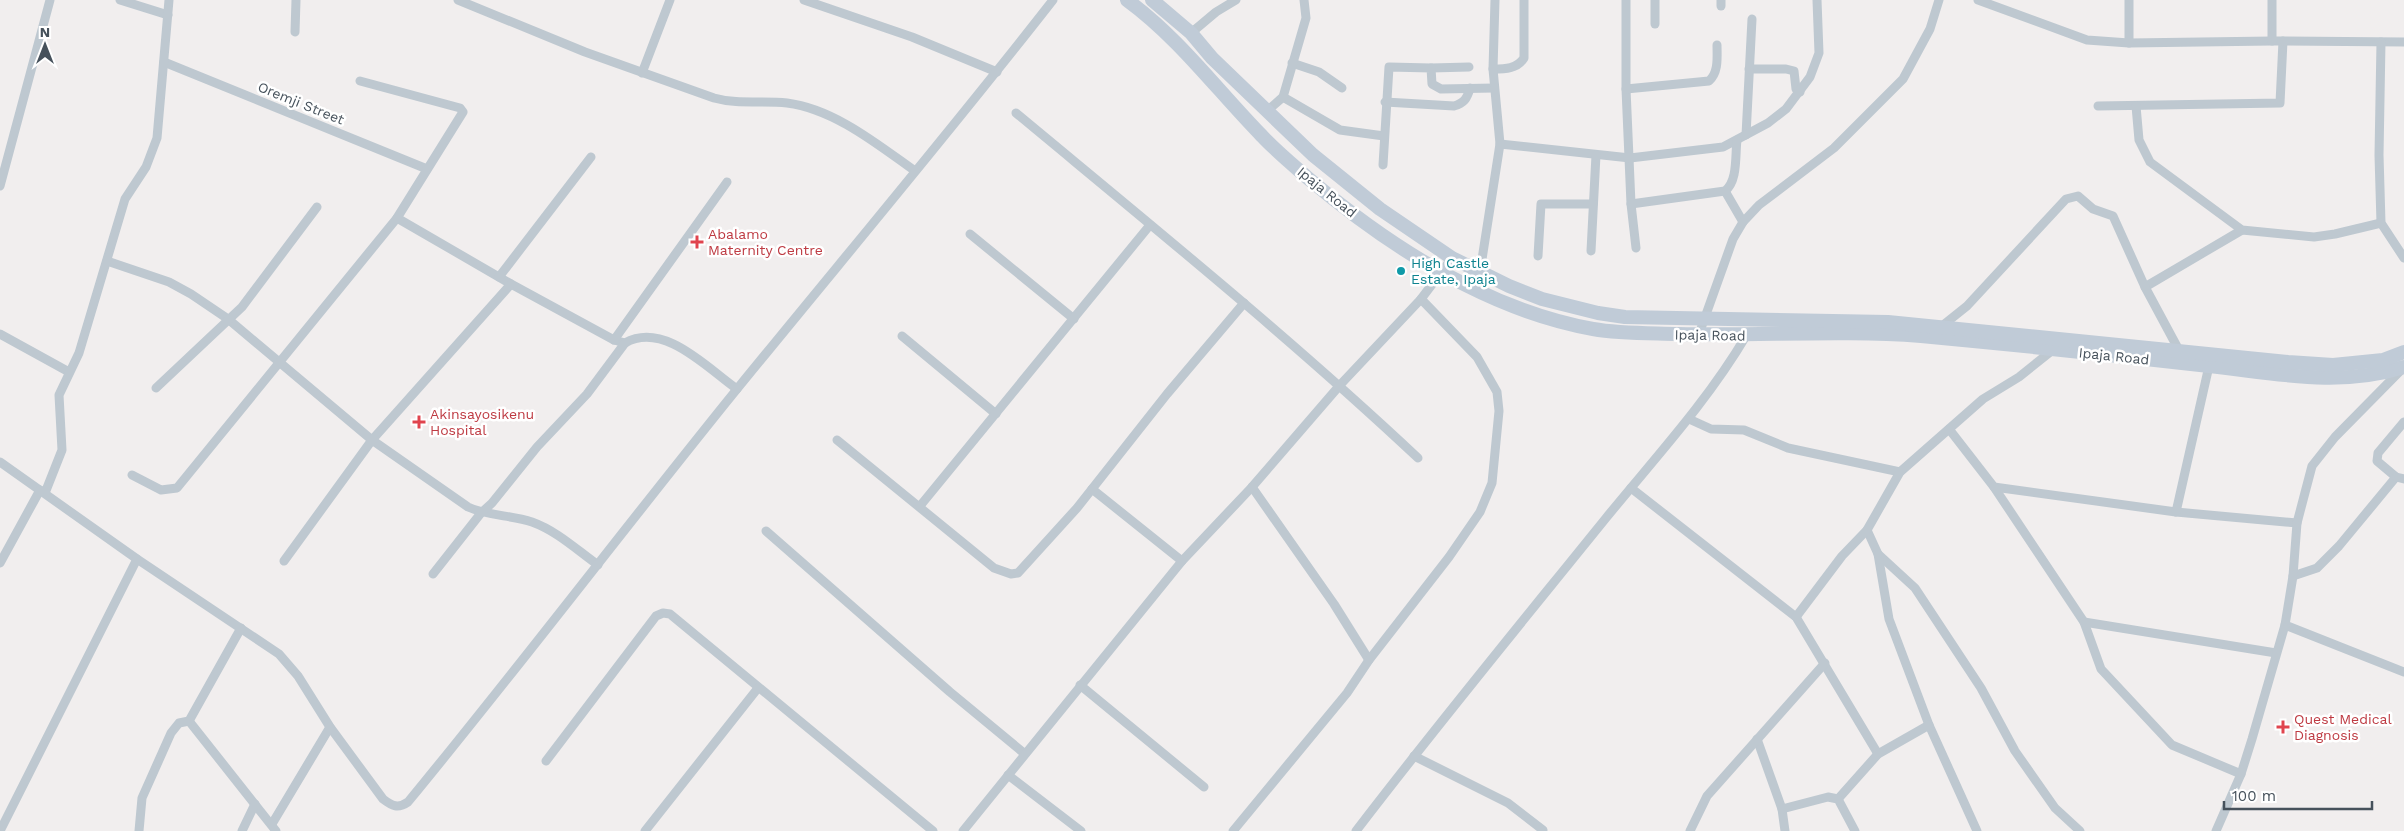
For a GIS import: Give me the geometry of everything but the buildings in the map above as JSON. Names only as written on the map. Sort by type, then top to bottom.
[{"type":"main road","name":"Ipaja Road","points":[[1127,0],[1180,46],[1262,137],[1298,169],[1369,225],[1473,289],[1564,322],[1620,332],[1746,336],[1879,333],[2054,349],[2333,365],[2383,360],[2404,352]]},
{"type":"main road","name":"Ipaja Road","points":[[1152,0],[1192,33],[1212,58],[1313,155],[1380,209],[1452,258],[1509,286],[1542,299],[1598,313],[1625,317],[1703,320],[1888,322],[1942,326],[2134,348],[2182,357],[2209,366],[2284,376],[2361,377],[2382,374],[2404,367]]},
{"type":"street","points":[[0,186],[50,0]]},
{"type":"street","points":[[120,0],[168,15]]},
{"type":"street","points":[[0,563],[42,492],[62,450],[60,395],[79,353],[125,199],[146,166],[156,138],[169,0]]},
{"type":"street","points":[[295,32],[296,0]]},
{"type":"street","points":[[458,0],[585,52],[730,102],[786,103],[826,115],[870,139],[915,171]]},
{"type":"street","points":[[642,73],[670,0]]},
{"type":"street","points":[[804,0],[912,36],[997,72]]},
{"type":"street","points":[[0,462],[137,559],[279,654],[298,676],[330,727],[383,799],[392,806],[401,807],[408,802],[737,389],[997,72],[1053,0]]},
{"type":"street","points":[[1192,33],[1216,12],[1236,0]]},
{"type":"street","points":[[1267,111],[1283,97],[1306,18],[1304,0]]},
{"type":"street","points":[[1480,272],[1500,144],[1493,69],[1494,0]]},
{"type":"street","points":[[1493,69],[1510,68],[1520,64],[1524,58],[1524,0]]},
{"type":"street","points":[[1626,0],[1626,88],[1631,204],[1636,248]]},
{"type":"street","points":[[1655,0],[1655,24]]},
{"type":"street","points":[[1500,144],[1630,158],[1723,147],[1768,123],[1786,108],[1810,77],[1819,53],[1817,0]]},
{"type":"street","points":[[1700,334],[1703,320],[1733,239],[1743,222],[1759,205],[1834,148],[1903,80],[1930,29],[1939,0]]},
{"type":"street","points":[[1978,0],[2087,40],[2129,43],[2404,42]]},
{"type":"street","points":[[2129,0],[2129,43]]},
{"type":"street","points":[[2272,0],[2272,41]]},
{"type":"street","points":[[1746,135],[1752,19]]},
{"type":"street","points":[[2098,106],[2280,103],[2283,41]]},
{"type":"street","points":[[2381,42],[2379,155],[2381,223],[2404,258]]},
{"type":"street","points":[[1626,88],[1709,81],[1714,77],[1716,70],[1717,45]]},
{"type":"street","name":"Oremji Street","points":[[164,62],[427,169]]},
{"type":"street","points":[[1292,63],[1319,72],[1342,88]]},
{"type":"street","points":[[1383,165],[1389,67],[1468,67]]},
{"type":"street","points":[[1432,68],[1432,84],[1436,87],[1494,88]]},
{"type":"street","points":[[1749,68],[1786,69],[1794,72],[1796,89],[1800,92]]},
{"type":"street","points":[[132,475],[161,490],[177,488],[397,218],[463,112],[460,108],[360,81]]},
{"type":"street","points":[[1386,102],[1454,106],[1462,104],[1468,97],[1470,88]]},
{"type":"street","points":[[1283,97],[1340,130],[1384,136]]},
{"type":"street","points":[[2136,106],[2139,140],[2150,162],[2242,230],[2314,237],[2381,223]]},
{"type":"street","points":[[1016,113],[1340,385],[1418,458]]},
{"type":"street","points":[[1631,204],[1724,191],[1730,187],[1733,180],[1737,140]]},
{"type":"street","points":[[1591,251],[1596,154]]},
{"type":"street","points":[[499,277],[591,157]]},
{"type":"street","points":[[614,340],[727,182]]},
{"type":"street","points":[[1724,191],[1743,222]]},
{"type":"street","points":[[1942,326],[1968,306],[2066,199],[2078,196],[2093,209],[2113,216],[2145,287],[2182,357]]},
{"type":"street","points":[[1538,256],[1541,204],[1593,204]]},
{"type":"street","points":[[156,388],[242,307],[317,207]]},
{"type":"street","points":[[397,218],[511,284],[614,340],[625,343]]},
{"type":"street","points":[[920,506],[1150,225]]},
{"type":"street","points":[[2145,287],[2242,230]]},
{"type":"street","points":[[970,234],[1074,319]]},
{"type":"street","points":[[963,831],[1080,684],[1182,562],[1252,487],[1340,385],[1421,299],[1452,258]]},
{"type":"street","points":[[107,261],[179,287],[228,320],[372,440],[468,507],[481,513],[530,522],[548,529],[598,565]]},
{"type":"street","points":[[284,560],[372,440],[511,284]]},
{"type":"street","points":[[1233,831],[1347,693],[1369,660],[1449,557],[1480,512],[1492,483],[1499,410],[1497,392],[1477,357],[1421,299]]},
{"type":"street","points":[[837,440],[994,568],[1015,574],[1021,572],[1092,489],[1167,394],[1244,303]]},
{"type":"street","points":[[0,334],[69,372]]},
{"type":"street","points":[[433,574],[481,513],[492,503],[537,447],[587,394],[625,343],[637,336],[653,337],[667,341],[737,389]]},
{"type":"street","points":[[902,336],[996,414]]},
{"type":"street","points":[[1356,831],[1414,756],[1689,419],[1746,336]]},
{"type":"street","points":[[1796,617],[1842,556],[1867,530],[1900,472],[1983,399],[2020,377],[2054,349]]},
{"type":"street","points":[[2176,512],[2209,366]]},
{"type":"street","points":[[2216,831],[2241,774],[2285,625],[2293,576],[2297,523],[2312,466],[2335,437],[2404,367]]},
{"type":"street","points":[[1689,419],[1711,429],[1744,430],[1788,448],[1900,472]]},
{"type":"street","points":[[2293,576],[2317,568],[2400,478],[2377,461],[2378,453],[2404,422]]},
{"type":"street","points":[[1949,429],[1994,487],[2084,622],[2101,669],[2172,745],[2241,774]]},
{"type":"street","points":[[1252,487],[1334,604],[1369,660]]},
{"type":"street","points":[[1994,487],[2176,512],[2297,523]]},
{"type":"street","points":[[1631,488],[1796,617],[1878,754]]},
{"type":"street","points":[[1092,489],[1182,562]]},
{"type":"street","points":[[1867,530],[1878,554],[1889,619],[1929,725],[1977,831]]},
{"type":"street","points":[[766,531],[1024,754]]},
{"type":"street","points":[[1878,554],[1914,588],[1981,688],[2025,765],[2055,808],[2080,831]]},
{"type":"street","points":[[0,831],[137,559]]},
{"type":"street","points":[[546,761],[656,616],[663,613],[670,614],[933,831]]},
{"type":"street","points":[[2084,622],[2276,653]]},
{"type":"street","points":[[2285,625],[2404,672]]},
{"type":"street","points":[[138,831],[142,798],[175,726],[189,721],[241,628]]},
{"type":"street","points":[[1690,831],[1707,796],[1825,663]]},
{"type":"street","points":[[1080,684],[1204,787]]},
{"type":"street","points":[[645,831],[758,688]]},
{"type":"street","points":[[189,721],[274,828],[330,727]]},
{"type":"street","points":[[1838,799],[1878,754],[1929,725]]},
{"type":"street","points":[[1757,739],[1782,809],[1785,831]]},
{"type":"street","points":[[1414,756],[1508,803],[1544,830]]},
{"type":"street","points":[[1008,775],[1081,831]]},
{"type":"street","points":[[1782,809],[1828,797],[1838,799]]},
{"type":"street","points":[[1838,799],[1855,831]]},
{"type":"street","points":[[242,831],[254,804]]},
{"type":"place","name":"Abalamo Maternity Centre","points":[[697,242]]},
{"type":"place","name":"High Castle Estate, Ipaja","points":[[1401,271]]},
{"type":"place","name":"Akinsayosikenu Hospital","points":[[419,422]]},
{"type":"place","name":"Quest Medical Diagnosis","points":[[2283,727]]}]
